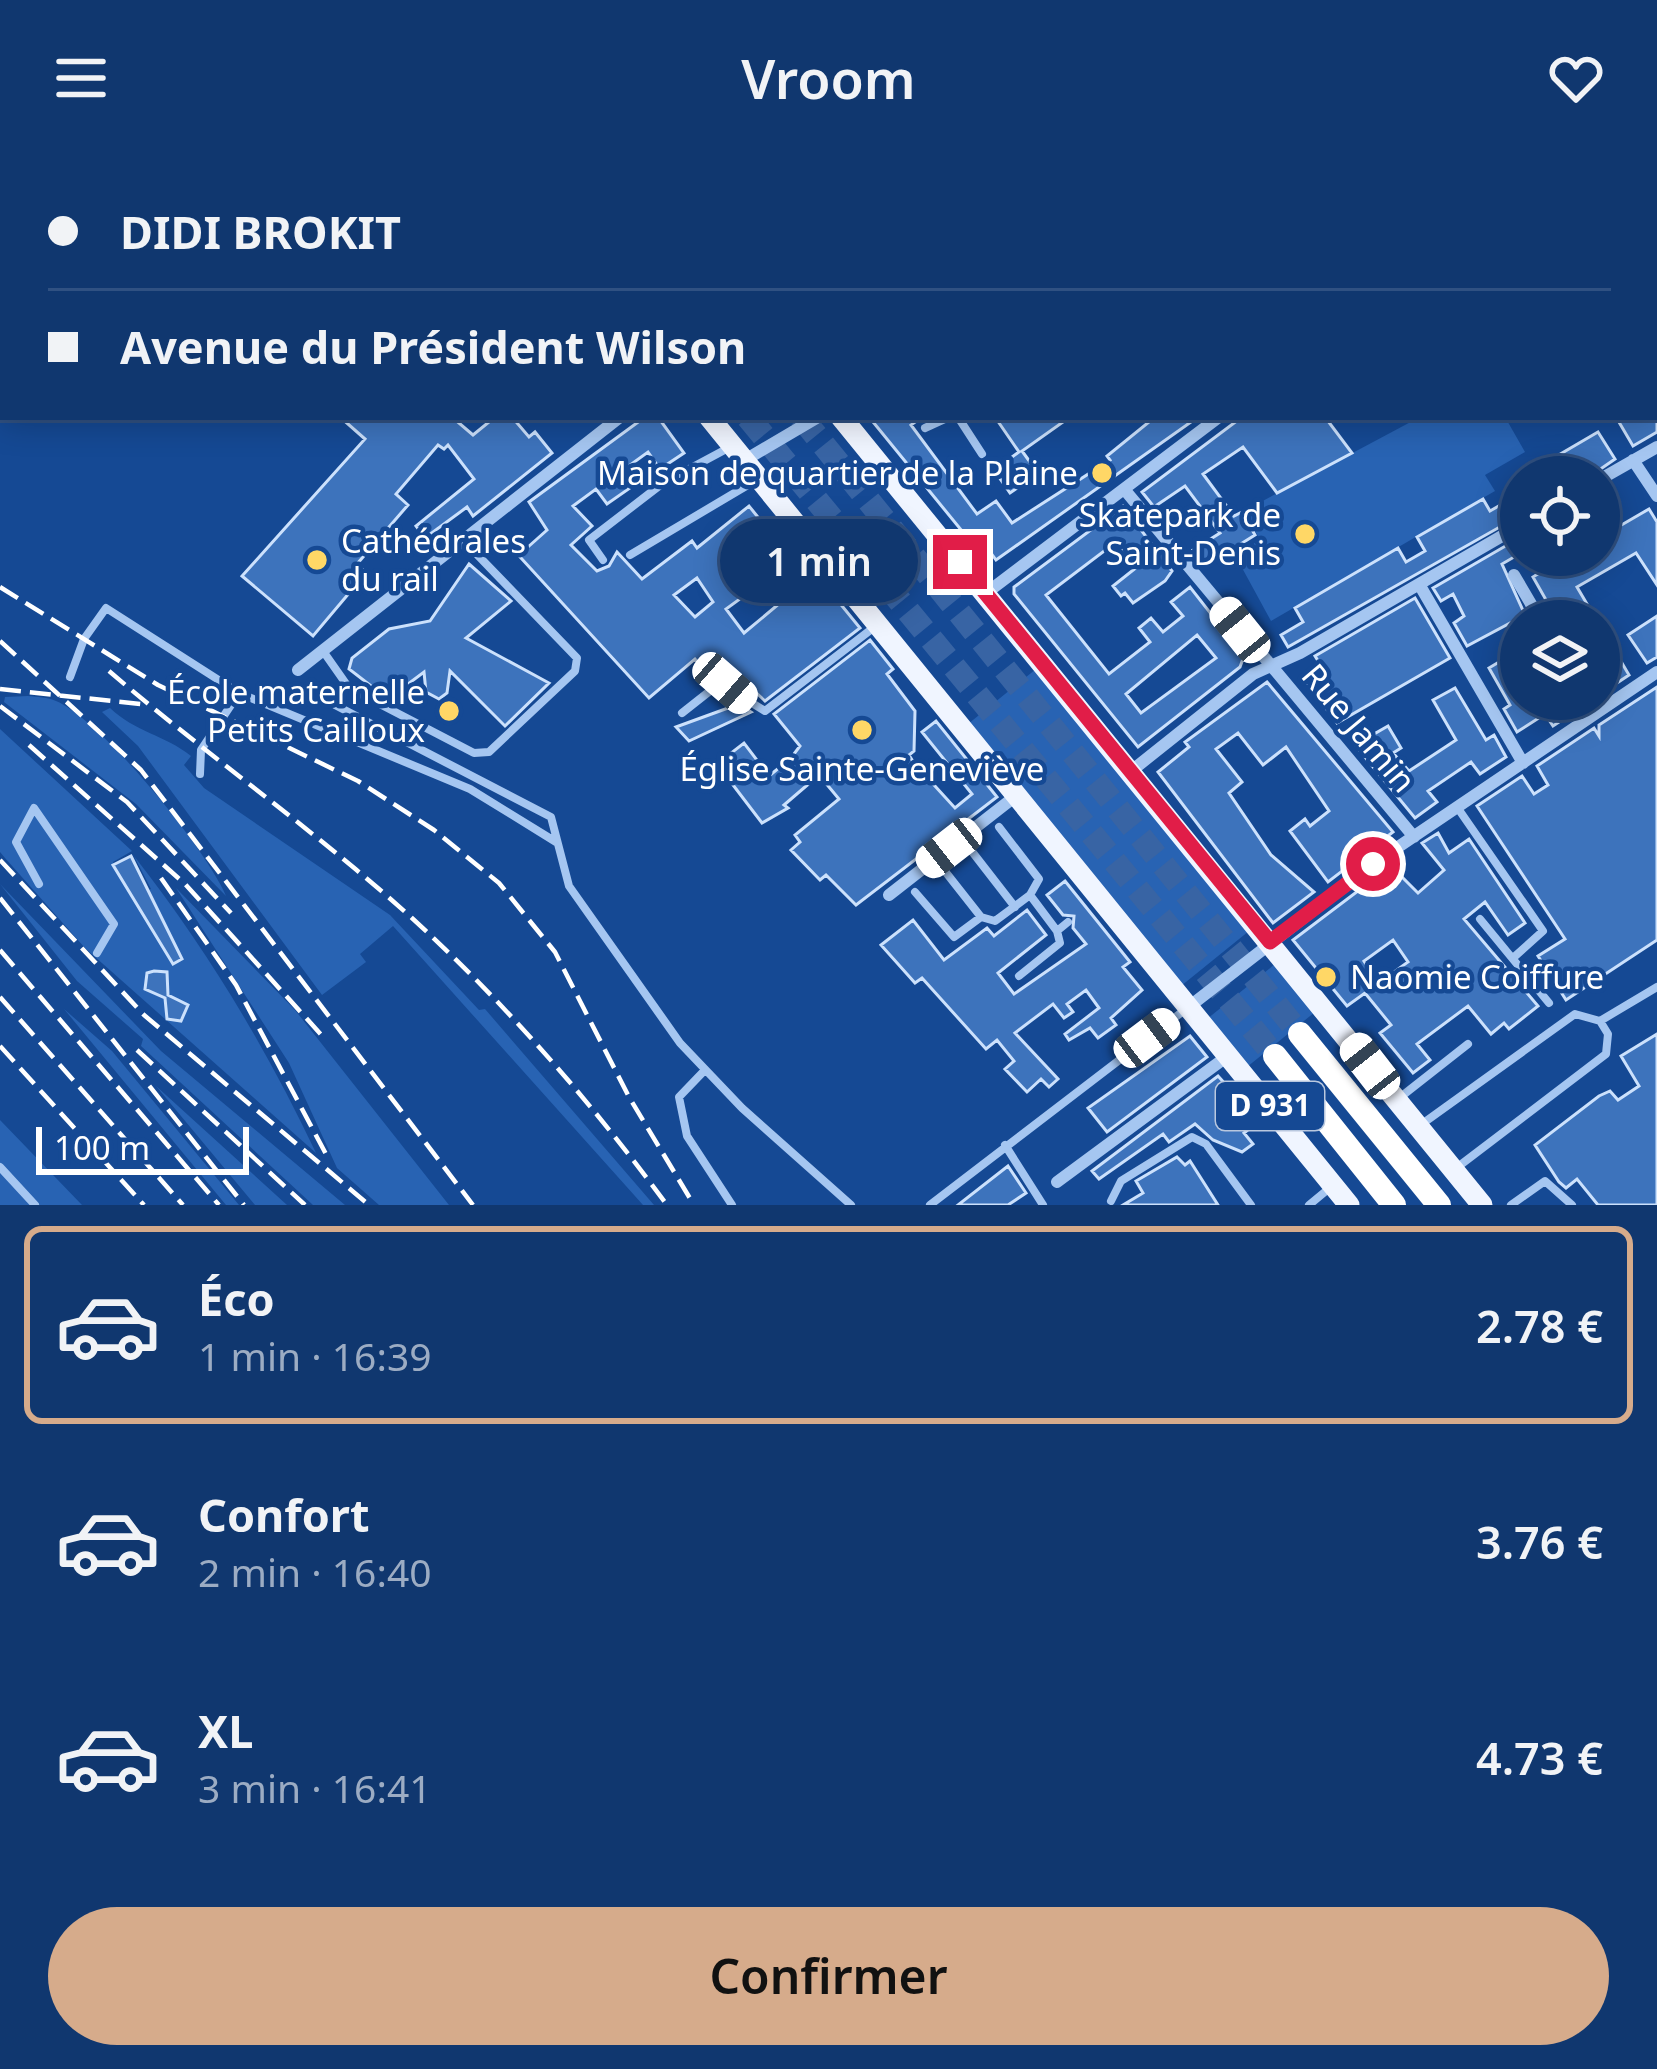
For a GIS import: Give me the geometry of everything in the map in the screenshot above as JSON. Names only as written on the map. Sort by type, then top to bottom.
[{"type":"highway","points":[[1300,1034],[1439,1205]]},
{"type":"highway","points":[[1275,1057],[1394,1205]]},
{"type":"main road","name":"D 931","points":[[712,420],[1017,795],[1094,902],[1190,1006],[1349,1205]]},
{"type":"main road","name":"D 931","points":[[843,420],[1482,1205]]},
{"type":"street","points":[[298,670],[616,420]]},
{"type":"street","points":[[746,461],[813,420]]},
{"type":"street","points":[[986,594],[1215,420]]},
{"type":"street","points":[[1620,468],[1657,447]]},
{"type":"street","points":[[1633,460],[1657,496]]},
{"type":"street","name":"Rue Jamin","points":[[1124,490],[1414,837]]},
{"type":"street","points":[[1130,772],[1270,665],[1500,537]]},
{"type":"street","points":[[1419,584],[1523,763]]},
{"type":"street","points":[[1620,697],[1657,672]]},
{"type":"street","points":[[1190,1006],[1414,837],[1586,720]]},
{"type":"street","points":[[889,895],[1017,795]]},
{"type":"street","points":[[1057,1181],[1229,1055]]},
{"type":"lane","points":[[925,428],[946,420]]},
{"type":"lane","points":[[956,420],[982,454]]},
{"type":"lane","points":[[630,555],[746,461]]},
{"type":"lane","points":[[603,560],[589,540],[663,483],[746,461]]},
{"type":"lane","points":[[322,650],[349,688],[474,753],[489,752],[575,671],[577,658],[461,538]]},
{"type":"lane","points":[[70,677],[84,639],[106,608],[239,693],[470,789],[557,842]]},
{"type":"lane","points":[[682,713],[720,683],[764,711],[878,624]]},
{"type":"lane","points":[[200,774],[201,750],[239,693]]},
{"type":"lane","points":[[335,705],[551,817],[580,905],[704,1071],[851,1205]]},
{"type":"lane","points":[[1457,807],[1543,931],[1513,958]]},
{"type":"lane","points":[[39,884],[16,842],[34,808],[114,924],[97,953]]},
{"type":"lane","points":[[944,870],[981,916],[995,921],[1015,907],[1039,879],[999,827]]},
{"type":"lane","points":[[970,849],[1015,907]]},
{"type":"lane","points":[[915,892],[953,937],[981,916]]},
{"type":"lane","points":[[1019,976],[1060,943],[1057,931],[1030,895]]},
{"type":"lane","points":[[1480,919],[1549,1003]]},
{"type":"lane","points":[[1057,931],[1068,922]]},
{"type":"lane","points":[[1419,1127],[1575,1015],[1600,1021],[1657,987]]},
{"type":"lane","points":[[929,1205],[1190,1006]]},
{"type":"lane","points":[[1454,1170],[1606,1054],[1608,1034],[1600,1021]]},
{"type":"lane","points":[[1397,1100],[1468,1044]]},
{"type":"lane","points":[[704,1071],[680,1096],[681,1119],[732,1205]]},
{"type":"lane","points":[[1111,1201],[1120,1181],[1192,1137],[1206,1144],[1251,1205]]},
{"type":"lane","points":[[1005,1145],[1038,1203]]},
{"type":"lane","points":[[0,1167],[35,1205]]},
{"type":"lane","points":[[1511,1205],[1545,1181],[1572,1205]]},
{"type":"lane","points":[[1309,1205],[1334,1185]]},
{"type":"shaded area","points":[[1414,420],[1507,420],[1525,452],[1500,456],[1500,466],[1485,475],[1495,491],[1271,621],[1235,555],[1260,540],[1244,511]]},
{"type":"shaded area","points":[[1036,669],[1249,931],[1181,986],[968,724]]},
{"type":"shaded area","points":[[5,697],[53,700],[76,713],[125,759],[198,849],[226,896],[136,804],[4,702]]},
{"type":"shaded area","points":[[110,708],[191,756],[184,765],[204,788],[390,915],[479,1010],[485,1009],[654,1205],[643,1205],[393,926],[360,954],[366,962],[322,995],[138,746],[102,712]]},
{"type":"shaded area","points":[[0,729],[132,851],[113,862],[133,897],[151,889],[134,856],[233,999],[316,1153],[85,948],[0,852]]},
{"type":"shaded area","points":[[0,884],[161,1051],[345,1205],[313,1205],[141,1046],[143,1039],[77,981]]},
{"type":"shaded area","points":[[176,888],[295,1010],[449,1205],[379,1205],[337,1168],[289,1063]]},
{"type":"shaded area","points":[[1275,964],[1315,1012],[1247,1067],[1207,1019]]},
{"type":"shaded area","points":[[64,1009],[112,1051],[239,1205],[226,1205]]},
{"type":"shaded area","points":[[156,1086],[287,1205],[255,1205]]},
{"type":"shaded area","points":[[0,1120],[82,1205],[0,1205]]},
{"type":"building","points":[[343,420],[456,420],[473,435],[491,420],[515,420],[529,437],[535,432],[552,453],[473,516],[467,507],[425,538],[416,526],[474,479],[448,445],[444,449],[438,445],[396,494],[408,505],[357,564],[366,573],[313,636],[242,576],[365,439]]},
{"type":"building","points":[[641,420],[660,420],[684,453],[660,469],[648,452],[619,473],[630,488],[607,504],[596,489],[573,506],[592,526],[571,545],[597,571],[609,566],[617,552],[642,579],[692,541],[697,548],[749,506],[769,531],[777,526],[860,628],[765,701],[717,656],[704,669],[695,659],[649,698],[510,546],[520,538],[528,547],[547,530],[529,502]],"holes":[[[770,577],[786,598],[744,633],[726,609]],[[697,578],[713,602],[695,617],[674,595]]]},
{"type":"building","points":[[871,420],[918,420],[911,425],[977,514],[996,501],[1012,523],[1110,460],[1107,456],[1151,420],[1194,420],[996,560],[991,553],[984,558]]},
{"type":"building","points":[[997,420],[1066,420],[1022,451],[1038,473],[1010,493],[994,470],[1019,452]]},
{"type":"building","points":[[1238,420],[1327,420],[1352,453],[1277,493],[1243,447],[1203,474],[1234,516],[1242,512],[1255,535],[1204,567],[1193,550],[1220,533],[1185,486],[1154,507],[1142,492]]},
{"type":"building","points":[[1618,420],[1657,420],[1657,432],[1633,446]]},
{"type":"building","points":[[1598,432],[1613,456],[1557,456]]},
{"type":"building","points":[[1483,499],[1490,511],[1500,505],[1500,527],[1288,647],[1281,635],[1303,622],[1295,608],[1398,548],[1406,562],[1425,551],[1417,537]]},
{"type":"building","points":[[1123,506],[1172,571],[1165,581],[1133,603],[1125,593],[1121,596],[1113,586],[1137,567],[1116,542],[1046,595],[1109,674],[1150,642],[1139,628],[1151,618],[1163,632],[1183,616],[1171,602],[1190,587],[1244,656],[1240,667],[1138,747],[1014,594],[1014,587]],"holes":[[[1197,635],[1216,658],[1141,713],[1126,694]]]},
{"type":"building","points":[[1649,509],[1657,522],[1657,585],[1636,553],[1620,562],[1620,526]]},
{"type":"building","points":[[1500,549],[1500,576],[1507,576],[1518,600],[1500,600],[1500,628],[1467,646],[1454,623],[1464,616],[1453,594],[1441,601],[1433,588]]},
{"type":"building","points":[[469,564],[511,601],[466,638],[549,683],[505,726],[450,671],[447,693],[439,699],[426,692],[424,672],[388,699],[349,669],[352,658],[389,629],[430,621]]},
{"type":"building","points":[[1596,576],[1577,587],[1585,600],[1546,600],[1533,577]]},
{"type":"building","points":[[1415,598],[1450,658],[1337,723],[1303,677],[1320,664],[1315,656]]},
{"type":"building","points":[[1657,616],[1657,657],[1647,663],[1628,635]]},
{"type":"building","points":[[870,640],[893,669],[887,674],[915,711],[914,751],[909,755],[914,763],[955,808],[972,794],[922,732],[936,721],[997,797],[856,905],[826,875],[820,880],[791,850],[800,842],[795,835],[839,799],[819,775],[784,805],[788,808],[762,823],[717,764],[744,743],[769,776],[800,746],[774,714]]},
{"type":"building","points":[[1620,660],[1629,675],[1620,681]]},
{"type":"building","points":[[1500,661],[1500,687],[1489,668]]},
{"type":"building","points":[[1267,682],[1393,832],[1328,882],[1290,831],[1305,819],[1310,826],[1329,811],[1286,747],[1263,765],[1238,733],[1216,749],[1242,782],[1229,793],[1271,855],[1314,892],[1273,923],[1158,772],[1189,747],[1185,742]]},
{"type":"building","points":[[1657,687],[1657,940],[1566,1000],[1538,956],[1565,939],[1477,806],[1522,776],[1534,794],[1548,785],[1537,766],[1594,728],[1599,736],[1599,725],[1620,720],[1620,711]]},
{"type":"building","points":[[1455,688],[1486,740],[1494,735],[1506,757],[1480,774],[1471,762],[1428,791],[1437,802],[1415,818],[1355,745],[1388,726],[1401,748],[1393,753],[1409,771],[1456,740],[1433,700]]},
{"type":"building","points":[[739,704],[751,712],[689,741],[676,727]]},
{"type":"building","points":[[1510,720],[1536,720],[1517,732]]},
{"type":"building","points":[[1438,833],[1449,853],[1469,839],[1525,923],[1508,935],[1485,902],[1464,919],[1538,1006],[1509,1029],[1504,1023],[1491,1034],[1468,1006],[1417,1044],[1430,1060],[1413,1073],[1380,1033],[1391,1025],[1365,993],[1347,1006],[1293,940],[1391,866],[1418,893],[1444,870],[1422,843]],"holes":[[[1393,940],[1408,962],[1379,983],[1364,961]]]},
{"type":"building","points":[[131,856],[182,959],[173,964],[113,865]]},
{"type":"building","points":[[1065,881],[1130,962],[1123,967],[1142,990],[1111,1018],[1116,1025],[1098,1038],[1090,1028],[1069,1040],[1065,1034],[1099,1008],[1086,990],[1067,1004],[1073,1012],[1064,1018],[1053,1004],[1015,1033],[1058,1079],[1049,1087],[1041,1079],[1027,1092],[1005,1069],[1014,1061],[997,1040],[986,1049],[922,978],[915,983],[881,945],[913,920],[944,960],[987,928],[994,936],[1027,910],[1046,935],[998,973],[1014,994],[1086,944],[1073,928],[1074,916],[1063,915],[1047,895]]},
{"type":"building","points":[[167,972],[168,995],[188,1005],[181,1021],[167,1019],[165,998],[145,989],[147,973]]},
{"type":"building","points":[[1657,1034],[1657,1205],[1598,1205],[1577,1179],[1566,1188],[1559,1182],[1535,1145],[1599,1096],[1610,1091],[1618,1100],[1639,1086],[1621,1056]]},
{"type":"building","points":[[1190,1036],[1207,1057],[1107,1132],[1088,1108]]},
{"type":"building","points":[[1218,1076],[1259,1121],[1244,1133],[1253,1144],[1242,1152],[1213,1140],[1195,1124],[1169,1142],[1163,1134],[1099,1179],[1092,1171]]},
{"type":"building","points":[[1177,1157],[1185,1165],[1190,1161],[1218,1205],[1123,1205],[1143,1193],[1136,1181]]},
{"type":"building","points":[[1008,1166],[1026,1193],[1008,1205],[958,1205]]},
{"type":"tunnel","points":[[750,420],[1275,1056]]},
{"type":"tunnel","points":[[803,420],[1300,1034]]},
{"type":"railway","points":[[0,587],[158,685],[358,781],[434,830],[499,883],[555,952],[629,1097],[694,1205]]},
{"type":"railway","points":[[0,641],[141,770],[473,1205]]},
{"type":"railway","points":[[109,671],[338,855],[448,952],[547,1056],[667,1205]]},
{"type":"railway","points":[[0,689],[149,705]]},
{"type":"railway","points":[[0,706],[127,802],[231,913]]},
{"type":"railway","points":[[29,745],[185,884],[326,1040]]},
{"type":"railway","points":[[0,860],[144,1015],[369,1205]]},
{"type":"railway","points":[[161,878],[236,985],[327,1156]]},
{"type":"railway","points":[[0,898],[244,1205]]},
{"type":"railway","points":[[0,950],[219,1205]]},
{"type":"railway","points":[[0,997],[183,1205]]},
{"type":"railway","points":[[0,1046],[144,1205]]},
{"type":"railway","points":[[137,1050],[305,1205]]},
{"type":"place","name":"Maison de quartier de la Plaine","points":[[1102,473]]},
{"type":"place","name":"Skatepark de Saint-Denis","points":[[1305,534]]},
{"type":"place","name":"Cathédrales du rail","points":[[317,560]]},
{"type":"place","name":"École maternelle Petits Cailloux","points":[[449,711]]},
{"type":"place","name":"Église Sainte-Geneviève","points":[[862,730]]},
{"type":"place","name":"Naomie Coiffure","points":[[1326,977]]},
{"type":"route","points":[[960,562],[1270,942],[1373,864]]}]
